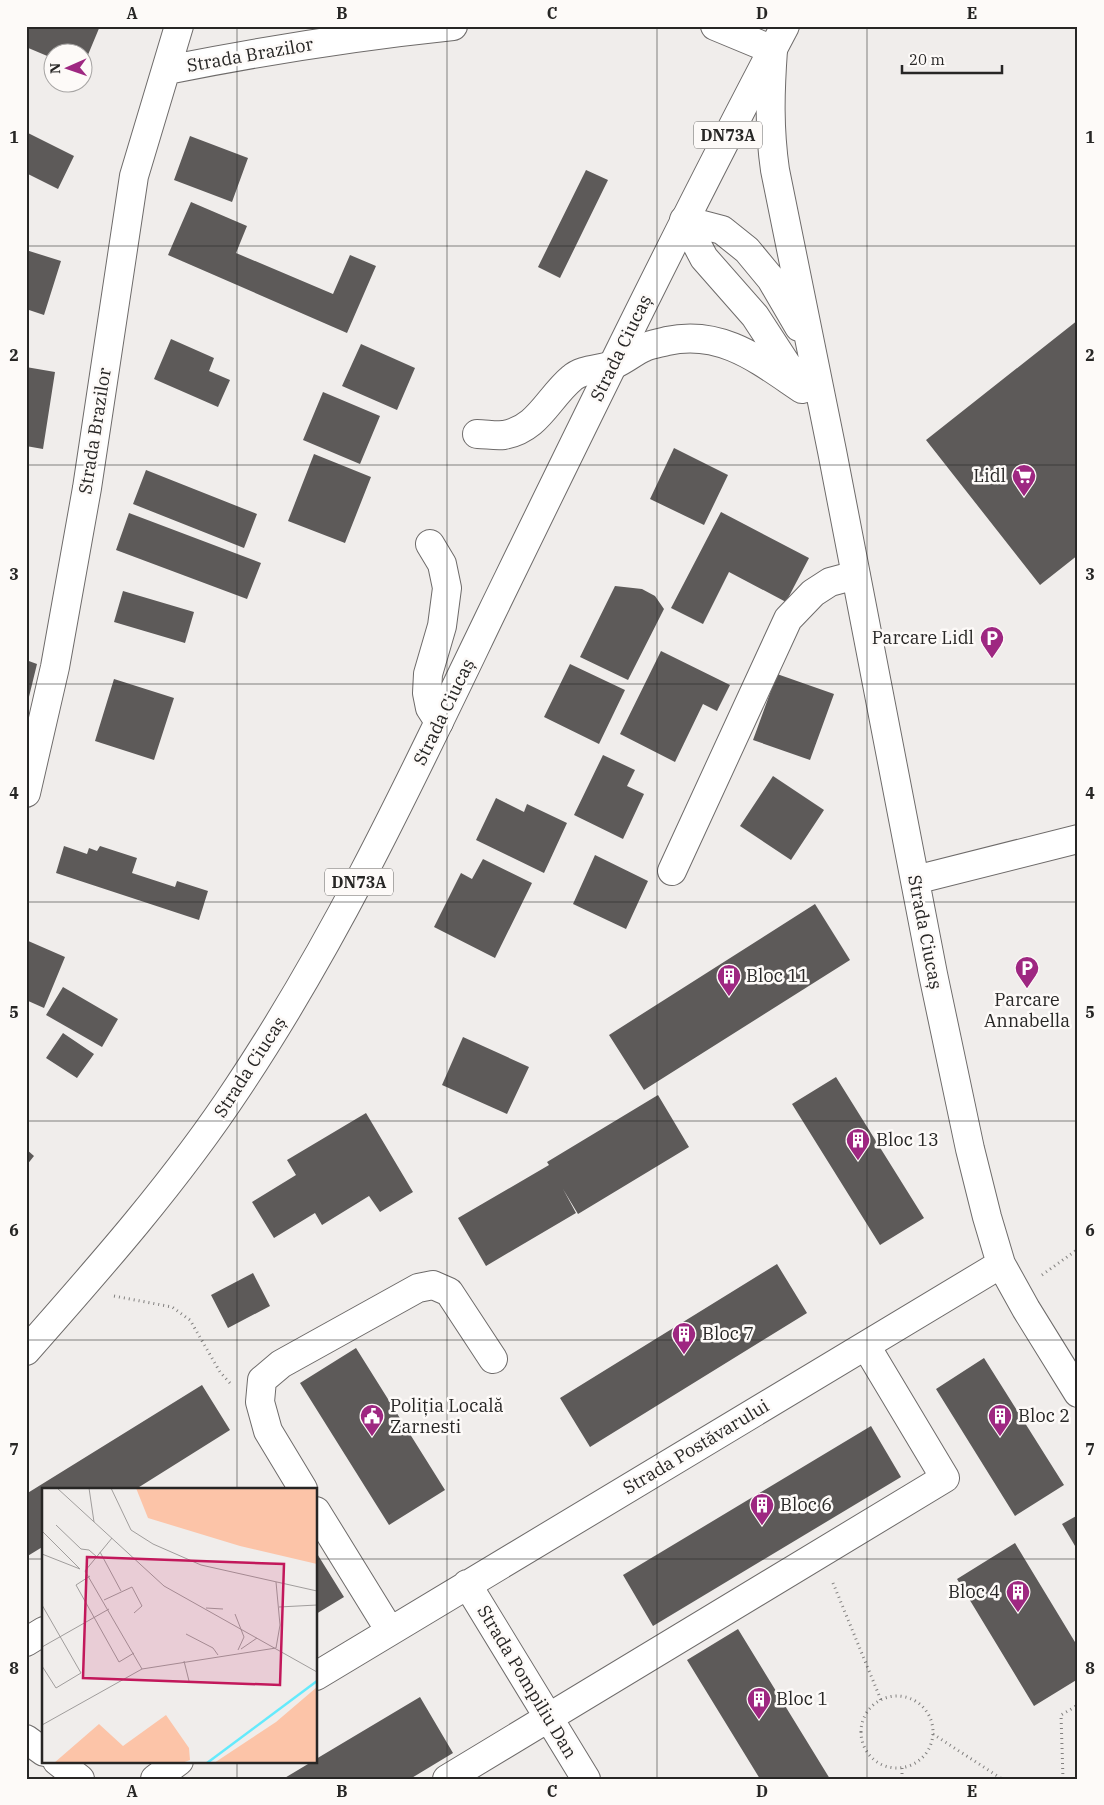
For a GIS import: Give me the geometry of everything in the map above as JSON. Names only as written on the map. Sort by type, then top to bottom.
[{"type":"street","name":"Strada Brazilor","points":[[26,793],[55,667],[84,507],[134,176],[179,26]]},
{"type":"street","name":"Strada Brazilor","points":[[167,70],[391,30],[453,26]]},
{"type":"street","points":[[715,26],[773,50],[770,140],[832,451]]},
{"type":"street","name":"Strada Ciucaș","points":[[26,1351],[140,1220],[188,1158],[238,1088],[286,1013],[331,936],[439,722],[684,220],[785,26]]},
{"type":"street","points":[[684,220],[722,230],[747,250],[770,279],[791,312],[811,351]]},
{"type":"street","points":[[684,220],[704,258],[754,316],[802,389],[832,451]]},
{"type":"street","points":[[477,434],[503,435],[520,430],[535,421],[558,392],[574,376],[614,365],[646,346],[677,339],[703,339],[725,343],[758,360],[802,389]]},
{"type":"street","name":"Strada Ciucaș","points":[[832,451],[914,880],[970,1148],[987,1217],[1001,1264],[1078,1393]]},
{"type":"street","points":[[430,544],[442,564],[447,588],[442,626],[428,674],[427,693],[430,708],[439,722]]},
{"type":"street","points":[[672,871],[788,619],[813,593],[830,582],[856,576]]},
{"type":"street","points":[[914,880],[1078,840]]},
{"type":"street","name":"Strada Postăvarului","points":[[318,1675],[1001,1264]]},
{"type":"street","points":[[295,1486],[268,1431],[260,1402],[262,1380],[281,1364],[418,1288],[433,1285],[449,1292],[493,1359]]},
{"type":"street","points":[[447,1779],[945,1478],[866,1346]]},
{"type":"street","points":[[318,1514],[390,1631]]},
{"type":"street","name":"Strada Pompiliu Dan","points":[[467,1584],[586,1779]]},
{"type":"street","points":[[26,1642],[42,1633]]},
{"type":"street","points":[[26,1738],[42,1750]]},
{"type":"street","points":[[58,1762],[80,1779]]},
{"type":"path","points":[[1016,1291],[1078,1249]]},
{"type":"path","points":[[84,1284],[111,1295],[172,1307],[190,1320],[220,1372],[238,1392],[260,1402]]},
{"type":"path","points":[[822,1554],[880,1700]]},
{"type":"path","points":[[902,1696],[921,1705],[930,1719],[933,1734],[931,1744],[920,1760],[911,1766],[889,1768],[878,1763],[868,1754],[863,1743],[864,1719],[871,1708],[880,1700],[902,1696]]},
{"type":"path","points":[[1063,1779],[1061,1715],[1078,1705]]},
{"type":"path","points":[[933,1734],[1002,1779]]},
{"type":"path","points":[[902,1768],[902,1779]]},
{"type":"building","points":[[26,26],[100,26],[92,45],[92,42],[42,42],[42,54],[26,47]]},
{"type":"building","points":[[26,132],[74,156],[58,189],[26,173]]},
{"type":"building","points":[[190,136],[248,158],[232,202],[174,180]]},
{"type":"building","points":[[586,170],[608,180],[560,278],[538,267]]},
{"type":"building","points":[[191,202],[247,226],[236,253],[333,294],[350,255],[376,266],[347,333],[168,255]]},
{"type":"building","points":[[26,250],[61,261],[44,315],[26,309]]},
{"type":"building","name":"Lidl","points":[[1078,320],[1078,555],[1040,585],[926,440]]},
{"type":"building","points":[[171,339],[214,358],[209,371],[230,380],[218,407],[154,379]]},
{"type":"building","points":[[361,344],[415,368],[397,410],[342,386]]},
{"type":"building","points":[[26,367],[55,372],[43,449],[26,446]]},
{"type":"building","points":[[323,392],[380,416],[360,464],[303,440]]},
{"type":"building","points":[[674,448],[728,475],[704,525],[650,499]]},
{"type":"building","points":[[314,454],[371,477],[345,543],[288,521]]},
{"type":"building","points":[[146,470],[257,514],[244,548],[133,504]]},
{"type":"building","points":[[721,512],[809,558],[786,602],[729,572],[703,624],[671,608]]},
{"type":"building","points":[[129,513],[261,563],[247,599],[116,550]]},
{"type":"building","points":[[615,586],[642,589],[655,596],[664,609],[628,680],[580,657]]},
{"type":"building","points":[[123,591],[194,612],[185,643],[114,622]]},
{"type":"building","points":[[661,651],[730,685],[717,711],[703,704],[675,762],[620,734]]},
{"type":"building","points":[[26,660],[37,664],[27,705],[26,705]]},
{"type":"building","points":[[570,664],[625,690],[599,744],[544,717]]},
{"type":"building","points":[[777,674],[834,694],[810,760],[753,740]]},
{"type":"building","points":[[114,679],[174,698],[154,760],[95,741]]},
{"type":"building","points":[[603,755],[635,770],[627,786],[644,794],[623,839],[574,815]]},
{"type":"building","points":[[773,776],[824,810],[791,860],[740,826]]},
{"type":"building","points":[[496,798],[524,812],[527,804],[567,823],[544,873],[476,840]]},
{"type":"building","points":[[64,846],[87,854],[89,848],[97,851],[100,846],[137,858],[132,873],[175,887],[177,881],[208,891],[199,920],[56,873]]},
{"type":"building","points":[[595,855],[648,881],[626,929],[573,904]]},
{"type":"building","points":[[483,859],[532,883],[495,958],[434,927],[461,873],[472,879]]},
{"type":"building","name":"Bloc 11","points":[[815,904],[850,960],[644,1090],[609,1035]]},
{"type":"building","points":[[26,940],[65,957],[44,1008],[26,1000]]},
{"type":"building","points":[[63,987],[118,1019],[102,1047],[46,1015]]},
{"type":"building","points":[[63,1033],[94,1054],[77,1078],[46,1058]]},
{"type":"building","points":[[463,1037],[529,1067],[507,1114],[442,1085]]},
{"type":"building","name":"Bloc 13","points":[[836,1077],[924,1218],[880,1245],[792,1104]]},
{"type":"building","points":[[658,1095],[689,1147],[578,1214],[563,1189],[576,1213],[486,1266],[458,1218],[549,1165],[547,1162]]},
{"type":"building","points":[[366,1113],[413,1192],[380,1212],[369,1196],[322,1225],[315,1213],[274,1238],[252,1202],[296,1175],[287,1160]]},
{"type":"building","points":[[26,1149],[34,1156],[26,1166]]},
{"type":"building","name":"Bloc 7","points":[[777,1264],[807,1313],[590,1447],[560,1398]]},
{"type":"building","points":[[253,1273],[270,1306],[228,1328],[211,1295]]},
{"type":"building","name":"Poliția Locală Zarnesti","points":[[356,1348],[445,1490],[389,1525],[300,1383]]},
{"type":"building","name":"Bloc 2","points":[[984,1358],[1064,1485],[1015,1516],[936,1389]]},
{"type":"building","points":[[202,1385],[230,1430],[138,1488],[42,1488],[42,1547],[26,1557],[26,1494]]},
{"type":"building","name":"Bloc 6","points":[[871,1426],[901,1477],[653,1626],[623,1575]]},
{"type":"building","points":[[1078,1515],[1078,1551],[1062,1524]]},
{"type":"building","name":"Bloc 4","points":[[1015,1543],[1078,1647],[1078,1679],[1034,1706],[957,1579]]},
{"type":"building","points":[[318,1555],[344,1597],[318,1613]]},
{"type":"building","name":"Bloc 1","points":[[738,1629],[830,1779],[760,1779],[687,1660]]},
{"type":"building","points":[[420,1697],[453,1753],[410,1779],[283,1779],[311,1762],[318,1762],[318,1758]]},
{"type":"place","name":"Lidl","points":[[1024,497]]},
{"type":"place","name":"Parcare Lidl","points":[[992,659]]},
{"type":"place","name":"Parcare Annabella","points":[[1027,989]]},
{"type":"place","name":"Bloc 11","points":[[729,997]]},
{"type":"place","name":"Bloc 13","points":[[858,1161]]},
{"type":"place","name":"Bloc 7","points":[[684,1355]]},
{"type":"place","name":"Poliția Locală Zarnesti","points":[[372,1437]]},
{"type":"place","name":"Bloc 2","points":[[1000,1437]]},
{"type":"place","name":"Bloc 6","points":[[762,1526]]},
{"type":"place","name":"Bloc 4","points":[[1018,1613]]},
{"type":"place","name":"Bloc 1","points":[[759,1720]]}]
